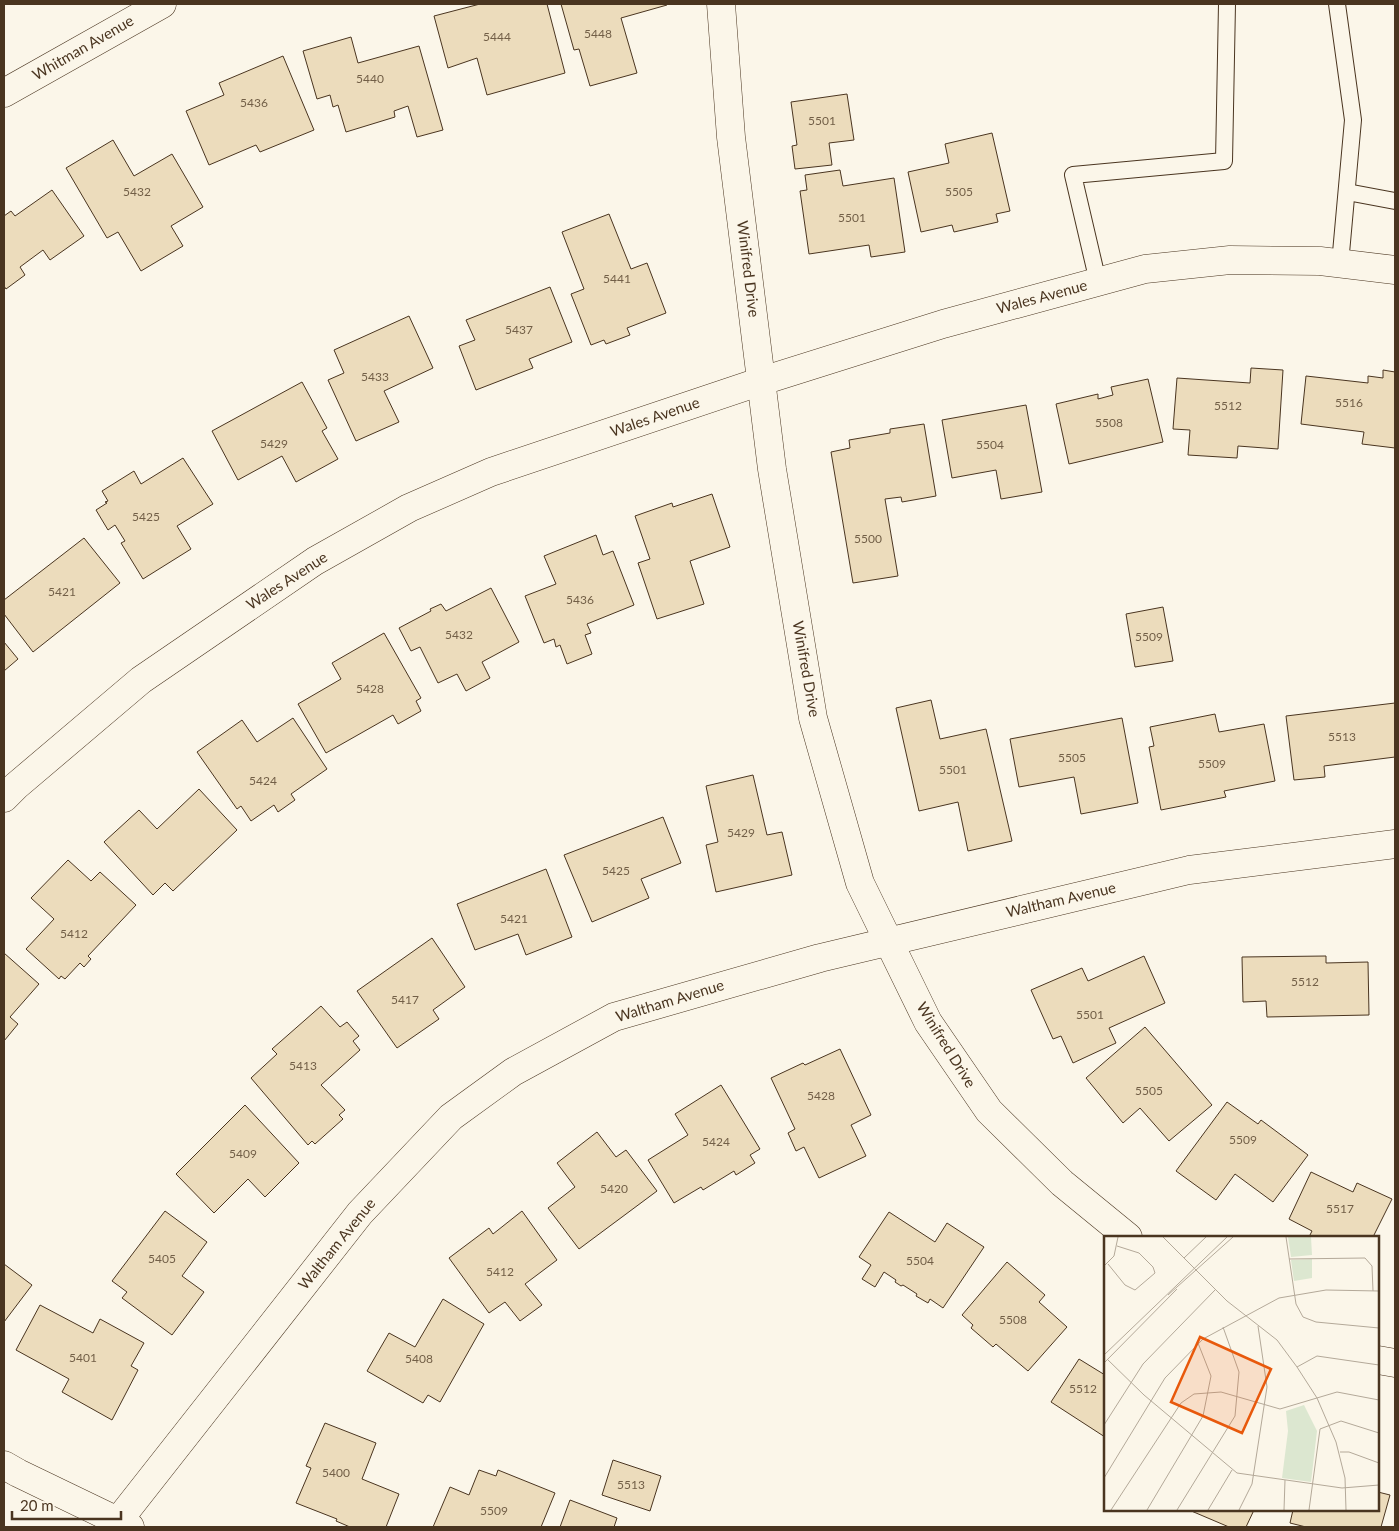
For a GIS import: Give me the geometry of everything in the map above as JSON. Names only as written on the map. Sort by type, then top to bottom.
[{"type":"street","name":"Whitman Avenue","points":[[4,93],[162,4]]},
{"type":"street","name":"Winifred Drive","points":[[721,4],[731,136],[772,469],[814,718],[860,883],[928,1022],[989,1111],[1062,1183],[1127,1236]]},
{"type":"street","name":"Wales Avenue","points":[[4,798],[141,680],[315,561],[409,508],[491,472],[762,381],[943,324],[1145,269],[1230,260],[1320,261],[1395,270]]},
{"type":"street","name":"Waltham Avenue","points":[[124,1524],[360,1213],[450,1117],[513,1072],[614,1017],[888,940],[1189,870],[1395,844]]},
{"type":"street","points":[[1379,1360],[1395,1363]]},
{"type":"street","points":[[4,1464],[18,1474],[124,1524]]},
{"type":"lane","points":[[1098,282],[1073,175],[1224,161],[1227,4]]},
{"type":"lane","points":[[1337,4],[1353,120],[1340,264]]},
{"type":"lane","points":[[1347,192],[1395,201]]},
{"type":"building","points":[[480,4],[547,4],[565,73],[487,95],[477,58],[448,68],[434,16]]},
{"type":"building","points":[[561,4],[667,5],[621,18],[637,73],[590,86],[579,49],[574,50]]},
{"type":"building","points":[[351,37],[358,63],[419,46],[443,130],[417,137],[408,106],[394,111],[395,117],[346,132],[338,105],[333,107],[330,95],[317,99],[303,51]]},
{"type":"building","points":[[283,56],[314,130],[260,152],[256,145],[209,165],[186,111],[224,95],[219,83]]},
{"type":"building","points":[[847,94],[854,140],[829,143],[832,165],[795,169],[792,146],[797,145],[791,102]]},
{"type":"building","points":[[992,133],[1010,211],[996,214],[998,222],[954,232],[952,225],[921,232],[908,172],[949,163],[945,144]]},
{"type":"building","points":[[113,140],[134,176],[172,154],[203,207],[171,226],[183,246],[141,271],[118,232],[107,238],[66,168]]},
{"type":"building","points":[[840,170],[843,186],[894,178],[905,252],[871,257],[869,245],[809,254],[800,191],[807,190],[805,175]]},
{"type":"building","points":[[52,190],[84,236],[50,260],[43,250],[20,267],[25,275],[6,289],[4,286],[4,216],[11,211],[15,216]]},
{"type":"building","points":[[609,214],[631,269],[647,263],[666,313],[627,328],[630,335],[606,344],[604,340],[591,345],[571,294],[584,289],[562,232]]},
{"type":"building","points":[[550,287],[572,342],[529,359],[533,368],[476,390],[459,346],[475,340],[466,320]]},
{"type":"building","points":[[409,316],[433,368],[384,391],[399,422],[356,441],[328,380],[344,373],[334,350]]},
{"type":"building","points":[[1251,368],[1283,370],[1278,449],[1238,446],[1237,458],[1188,455],[1190,430],[1173,429],[1177,378],[1250,383]]},
{"type":"building","points":[[1383,370],[1395,372],[1395,448],[1362,444],[1364,432],[1301,424],[1306,376],[1368,383],[1368,376],[1383,378]]},
{"type":"building","points":[[1148,379],[1163,442],[1069,464],[1056,404],[1098,394],[1098,399],[1113,395],[1111,387]]},
{"type":"building","points":[[302,382],[327,428],[322,431],[338,459],[296,482],[282,456],[238,480],[212,431]]},
{"type":"building","points":[[1026,405],[1042,492],[1001,499],[996,470],[952,478],[942,420]]},
{"type":"building","points":[[924,424],[936,496],[902,502],[901,497],[885,499],[898,576],[853,583],[831,452],[850,448],[849,440],[890,433],[890,429]]},
{"type":"building","points":[[183,458],[213,504],[177,526],[191,549],[143,579],[121,543],[125,541],[115,525],[108,530],[96,510],[108,501],[102,491],[134,471],[141,484]]},
{"type":"building","points":[[712,494],[730,547],[690,561],[704,604],[657,619],[638,563],[650,559],[635,516],[672,503],[673,507]]},
{"type":"building","points":[[596,535],[603,555],[613,551],[634,605],[587,624],[591,633],[585,635],[592,654],[567,664],[560,645],[556,647],[554,639],[544,643],[525,596],[556,584],[544,556]]},
{"type":"building","points":[[84,538],[120,583],[33,652],[4,614],[4,600]]},
{"type":"building","points":[[491,588],[519,642],[482,662],[490,678],[466,691],[457,674],[438,683],[420,647],[411,651],[399,628],[441,604],[446,611]]},
{"type":"building","points":[[1163,607],[1173,661],[1135,667],[1126,614]]},
{"type":"building","points":[[384,633],[421,698],[416,701],[421,711],[398,724],[393,715],[326,753],[298,704],[341,679],[332,663]]},
{"type":"building","points":[[4,642],[18,659],[4,671]]},
{"type":"building","points":[[931,700],[940,739],[986,729],[1012,841],[968,851],[958,802],[919,811],[896,708]]},
{"type":"building","points":[[1395,703],[1395,757],[1324,766],[1325,777],[1294,780],[1286,716]]},
{"type":"building","points":[[1215,714],[1219,732],[1264,724],[1275,781],[1224,791],[1226,797],[1161,810],[1149,747],[1154,746],[1150,727]]},
{"type":"building","points":[[293,718],[327,769],[291,794],[295,800],[278,812],[274,805],[251,821],[241,806],[237,809],[197,752],[242,720],[257,742]]},
{"type":"building","points":[[1122,718],[1138,803],[1081,814],[1074,777],[1019,787],[1010,739]]},
{"type":"building","points":[[753,775],[767,835],[782,832],[792,875],[716,892],[706,845],[718,842],[706,786]]},
{"type":"building","points":[[199,789],[237,830],[173,891],[165,883],[153,895],[104,842],[139,810],[157,829]]},
{"type":"building","points":[[663,817],[681,863],[641,879],[649,898],[592,922],[564,855]]},
{"type":"building","points":[[68,860],[91,881],[100,872],[136,905],[88,956],[91,959],[84,967],[80,963],[65,979],[61,976],[59,979],[26,949],[54,919],[31,898]]},
{"type":"building","points":[[546,869],[572,937],[526,955],[518,934],[475,950],[457,904]]},
{"type":"building","points":[[432,938],[465,987],[433,1010],[439,1019],[397,1048],[357,991]]},
{"type":"building","points":[[4,953],[39,984],[10,1017],[18,1024],[4,1041]]},
{"type":"building","points":[[1144,956],[1165,1003],[1109,1028],[1116,1043],[1073,1063],[1061,1036],[1053,1039],[1031,990],[1082,968],[1088,981]]},
{"type":"building","points":[[1326,956],[1326,963],[1368,962],[1369,1015],[1267,1017],[1266,1001],[1243,1002],[1242,957]]},
{"type":"building","points":[[321,1006],[340,1027],[347,1022],[359,1036],[353,1041],[360,1050],[321,1085],[345,1110],[339,1115],[343,1119],[315,1144],[312,1141],[308,1145],[251,1078],[277,1054],[272,1049]]},
{"type":"building","points":[[1145,1027],[1212,1105],[1169,1141],[1140,1108],[1123,1123],[1086,1078]]},
{"type":"building","points":[[840,1049],[871,1115],[851,1125],[866,1156],[819,1178],[804,1147],[796,1151],[788,1133],[795,1129],[771,1078]]},
{"type":"building","points":[[721,1085],[760,1149],[750,1155],[755,1163],[736,1175],[734,1171],[703,1190],[701,1187],[674,1203],[648,1160],[688,1135],[675,1114]]},
{"type":"building","points":[[1227,1102],[1258,1124],[1261,1120],[1308,1155],[1273,1202],[1235,1174],[1216,1200],[1176,1171]]},
{"type":"building","points":[[245,1105],[299,1163],[265,1197],[248,1179],[214,1213],[176,1174]]},
{"type":"building","points":[[597,1132],[616,1157],[626,1150],[657,1191],[579,1249],[548,1208],[575,1187],[557,1163]]},
{"type":"building","points":[[1311,1172],[1353,1192],[1357,1183],[1392,1199],[1374,1236],[1310,1236],[1312,1231],[1289,1219]]},
{"type":"building","points":[[165,1211],[207,1242],[182,1276],[204,1292],[172,1335],[122,1298],[127,1292],[112,1281]]},
{"type":"building","points":[[522,1211],[557,1260],[525,1284],[542,1305],[520,1321],[505,1302],[489,1313],[449,1258],[489,1228],[493,1234]]},
{"type":"building","points":[[889,1212],[935,1242],[947,1223],[984,1247],[943,1308],[930,1299],[928,1303],[916,1296],[917,1294],[895,1282],[896,1280],[884,1272],[875,1287],[862,1279],[871,1265],[859,1257]]},
{"type":"building","points":[[1007,1262],[1045,1295],[1039,1302],[1067,1327],[1028,1371],[996,1344],[993,1347],[971,1328],[973,1325],[962,1315]]},
{"type":"building","points":[[4,1264],[32,1285],[4,1322]]},
{"type":"building","points":[[443,1299],[484,1324],[440,1402],[428,1395],[423,1403],[367,1371],[389,1333],[415,1347]]},
{"type":"building","points":[[40,1305],[93,1333],[100,1319],[144,1343],[131,1366],[138,1370],[112,1420],[62,1392],[69,1379],[16,1350]]},
{"type":"building","points":[[1079,1359],[1104,1374],[1104,1436],[1051,1402]]},
{"type":"building","points":[[325,1423],[376,1443],[362,1479],[399,1494],[386,1527],[350,1527],[336,1521],[337,1519],[296,1503],[311,1468],[306,1466]]},
{"type":"building","points":[[613,1460],[661,1476],[650,1511],[602,1495]]},
{"type":"building","points":[[479,1470],[496,1476],[498,1470],[555,1493],[541,1527],[433,1527],[450,1487],[469,1495]]},
{"type":"building","points":[[1379,1492],[1390,1495],[1381,1527],[1306,1527],[1290,1523],[1293,1511],[1379,1511]]},
{"type":"building","points":[[570,1500],[617,1518],[614,1527],[560,1527]]},
{"type":"building","points":[[1191,1511],[1254,1511],[1246,1527],[1229,1527]]}]
